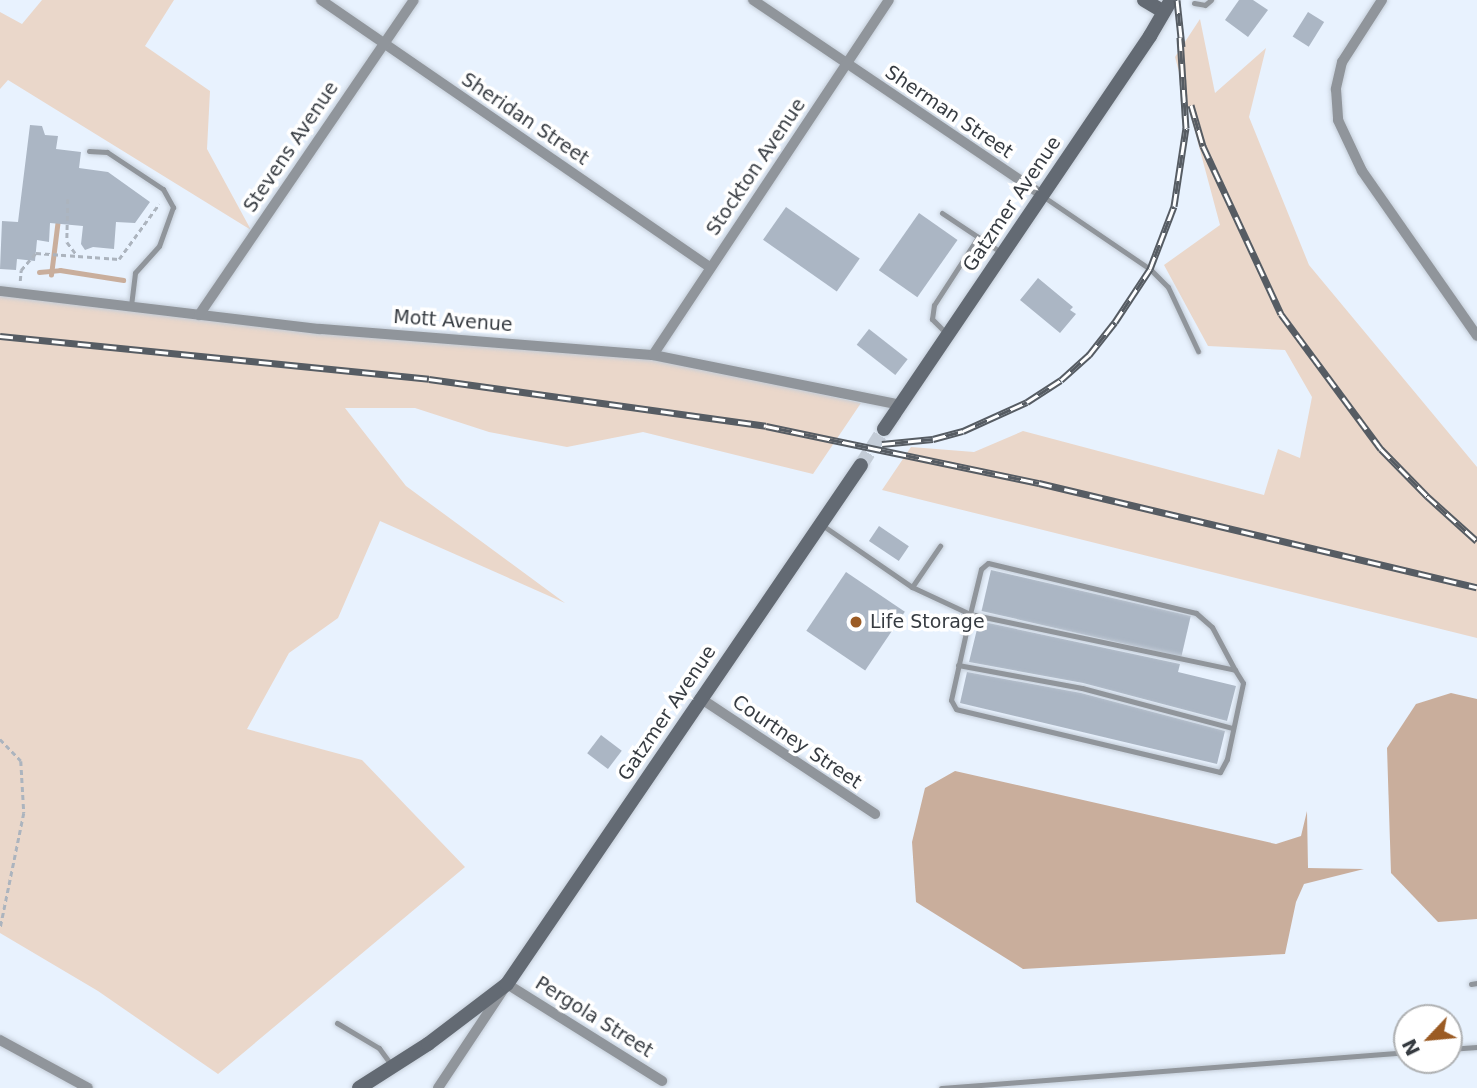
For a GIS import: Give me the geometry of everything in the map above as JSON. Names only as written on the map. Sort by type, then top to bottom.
[{"type":"street","name":"Sheridan Street","points":[[321,0],[710,267]]},
{"type":"street","name":"Stevens Avenue","points":[[199,315],[414,0]]},
{"type":"street","name":"Sherman Street","points":[[753,0],[1042,195]]},
{"type":"street","name":"Stockton Avenue","points":[[653,355],[889,0]]},
{"type":"street","points":[[1144,0],[1164,4]]},
{"type":"street","points":[[1382,0],[1342,62],[1336,89],[1338,120],[1362,171],[1477,336]]},
{"type":"street","name":"Gatzmer Avenue","points":[[884,429],[1042,195],[1164,4]]},
{"type":"street","name":"Mott Avenue","points":[[0,291],[320,328],[653,355],[901,405]]},
{"type":"street","name":"Gatzmer Avenue","points":[[359,1088],[393,1067],[506,984],[861,465]]},
{"type":"street","name":"Courtney Street","points":[[700,698],[875,814]]},
{"type":"street","points":[[438,1088],[506,984]]},
{"type":"street","name":"Pergola Street","points":[[506,984],[662,1081]]},
{"type":"street","points":[[0,1040],[88,1088]]},
{"type":"lane","points":[[1195,3],[1205,5],[1211,0]]},
{"type":"lane","points":[[89,151],[107,152],[163,189],[173,207],[159,246],[135,273],[131,306]]},
{"type":"lane","name":"Sherman Street","points":[[1042,195],[1168,287],[1198,351]]},
{"type":"lane","points":[[942,213],[1002,253]]},
{"type":"lane","points":[[948,334],[932,319],[933,305],[978,237]]},
{"type":"lane","points":[[819,524],[912,587],[970,614],[1235,670]]},
{"type":"lane","points":[[912,587],[940,546]]},
{"type":"lane","points":[[988,563],[1196,612],[1212,627],[1243,683],[1227,760],[1220,772],[956,709],[951,699],[958,665],[981,569],[988,563]]},
{"type":"lane","points":[[958,665],[1082,688],[1232,728]]},
{"type":"lane","points":[[337,1023],[379,1048],[393,1067]]},
{"type":"lane","points":[[941,1088],[1393,1053]]},
{"type":"path","points":[[68,199],[67,242],[79,256]]},
{"type":"path","points":[[19,292],[21,270],[36,253],[119,259],[159,204]]},
{"type":"path","points":[[0,739],[21,761],[24,813],[0,930]]},
{"type":"shaded area","points":[[42,0],[174,0],[145,46],[210,91],[207,149],[251,230],[8,80],[0,89],[0,12],[22,24]]},
{"type":"shaded area","points":[[1200,19],[1215,93],[1266,48],[1249,117],[1309,265],[1477,467],[1477,638],[882,490],[911,447],[974,452],[1023,431],[1264,495],[1278,449],[1300,458],[1312,397],[1285,350],[1208,346],[1164,265],[1220,225],[1175,57]]},
{"type":"shaded area","points":[[0,293],[655,358],[861,403],[813,474],[643,432],[567,447],[489,432],[415,408],[345,408],[406,486],[565,603],[380,521],[338,618],[289,653],[247,729],[362,760],[465,867],[218,1074],[98,991],[0,933]]},
{"type":"shaded area","points":[[1451,693],[1477,699],[1477,919],[1438,922],[1391,873],[1387,748],[1416,704]]},
{"type":"shaded area","points":[[955,771],[1276,844],[1301,836],[1307,811],[1308,868],[1364,869],[1304,884],[1296,902],[1285,954],[1023,969],[916,902],[912,842],[925,788]]},
{"type":"building","points":[[1239,0],[1253,0],[1268,10],[1248,37],[1225,20]]},
{"type":"building","points":[[1308,12],[1324,22],[1309,47],[1293,37]]},
{"type":"building","points":[[30,125],[42,126],[45,135],[58,136],[56,149],[81,152],[79,168],[108,172],[150,202],[135,223],[116,222],[114,249],[93,247],[85,250],[81,244],[83,226],[50,223],[49,242],[37,240],[35,261],[17,259],[16,270],[0,269],[2,221],[18,222]]},
{"type":"building","points":[[786,207],[860,259],[837,291],[763,240]]},
{"type":"building","points":[[919,213],[958,240],[917,297],[879,270]]},
{"type":"building","points":[[1038,278],[1073,307],[1070,310],[1076,314],[1060,333],[1020,300]]},
{"type":"building","points":[[869,329],[908,359],[895,375],[857,345]]},
{"type":"building","points":[[879,526],[909,546],[899,561],[869,541]]},
{"type":"building","points":[[991,570],[1191,616],[1181,657],[982,611]]},
{"type":"building","name":"Life Storage","points":[[846,572],[905,612],[865,671],[806,631]]},
{"type":"building","points":[[979,621],[1180,664],[1178,672],[1236,686],[1227,721],[1083,683],[969,662]]},
{"type":"building","points":[[967,672],[1081,693],[1225,731],[1217,764],[960,703]]},
{"type":"building","points":[[601,735],[622,751],[608,769],[587,753]]},
{"type":"waterway","points":[[51,275],[58,219]]},
{"type":"waterway","points":[[39,272],[60,270],[123,280]]},
{"type":"tunnel","points":[[861,465],[884,429]]},
{"type":"railway","points":[[1177,0],[1182,47]]},
{"type":"railway","points":[[882,444],[933,439],[963,431],[1027,402],[1061,380],[1089,355],[1115,322],[1150,269],[1174,206],[1186,128],[1180,37]]},
{"type":"railway","points":[[1191,105],[1203,146],[1281,314],[1381,449],[1427,496],[1477,541]]},
{"type":"railway","points":[[0,336],[429,379],[766,426],[1039,483],[1477,587]]},
{"type":"place","name":"Life Storage","points":[[856,622]]}]
